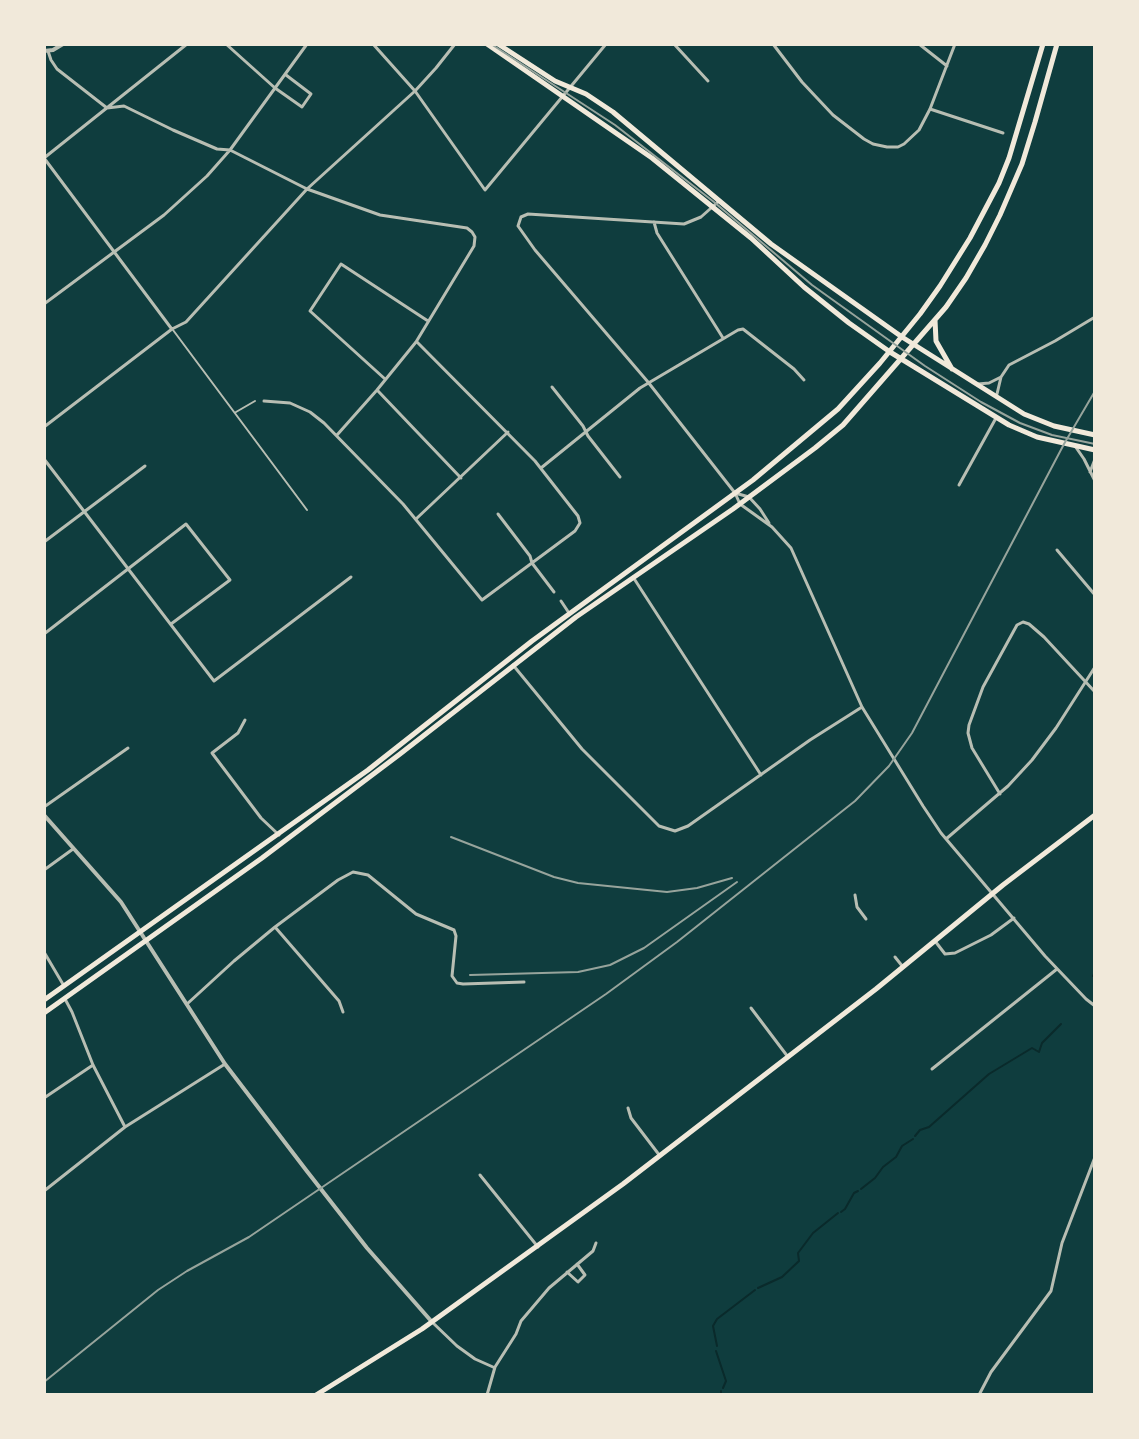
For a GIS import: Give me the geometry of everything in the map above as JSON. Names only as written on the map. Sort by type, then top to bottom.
[{"type":"main road","points":[[487,44],[648,154],[751,238],[819,300],[890,352],[996,418],[1037,437],[1095,450]]},
{"type":"main road","points":[[498,44],[555,81],[586,94],[619,117],[793,260],[914,345],[1024,414],[1042,422],[1095,435]]},
{"type":"main road","points":[[44,1000],[368,770],[569,613],[735,493],[848,400],[902,337],[950,271],[999,183],[1014,144],[1043,44]]},
{"type":"main road","points":[[44,1013],[377,772],[576,617],[740,504],[854,415],[935,320],[975,264],[1011,191],[1057,44]]},
{"type":"main road","points":[[935,320],[936,341],[953,370]]},
{"type":"main road","points":[[316,1395],[432,1322],[538,1247],[788,1057],[1095,815]]},
{"type":"street","points":[[63,44],[46,51],[57,69],[107,108],[124,106],[217,149],[230,150],[307,189],[380,215],[467,228],[472,232],[474,246],[416,342],[337,435]]},
{"type":"street","points":[[172,329],[44,158],[187,44]]},
{"type":"street","points":[[226,44],[275,88],[302,107],[311,94],[286,75]]},
{"type":"street","points":[[44,304],[183,200],[230,150],[307,44]]},
{"type":"street","points":[[373,44],[415,91],[485,190],[606,44]]},
{"type":"street","points":[[44,427],[172,329],[186,322],[307,189],[415,91],[455,44]]},
{"type":"street","points":[[674,44],[708,81]]},
{"type":"street","points":[[773,44],[833,115],[873,144],[887,147],[904,144],[919,130],[955,44]]},
{"type":"street","points":[[919,44],[947,66]]},
{"type":"street","points":[[930,109],[1003,133]]},
{"type":"street","points":[[719,201],[701,217],[684,224],[528,214],[521,217],[518,226],[648,382],[735,493],[740,504],[772,527]]},
{"type":"street","points":[[654,222],[657,233],[723,339]]},
{"type":"street","points":[[386,380],[310,311],[341,264],[428,321]]},
{"type":"street","points":[[997,398],[1001,377],[1009,365],[1095,317]]},
{"type":"street","points":[[541,468],[648,382],[743,329],[804,380]]},
{"type":"street","points":[[264,401],[300,407],[337,435],[416,519],[482,600],[575,531],[580,523],[578,516],[541,468],[416,342]]},
{"type":"street","points":[[976,384],[989,383],[1001,377]]},
{"type":"street","points":[[552,387],[620,477]]},
{"type":"street","points":[[377,390],[461,478]]},
{"type":"street","points":[[959,485],[996,418]]},
{"type":"street","points":[[416,519],[508,432]]},
{"type":"street","points":[[1075,446],[1095,481]]},
{"type":"street","points":[[44,459],[214,681],[351,577]]},
{"type":"street","points":[[1090,472],[1095,459]]},
{"type":"street","points":[[44,542],[145,466]]},
{"type":"street","points":[[735,493],[749,497],[795,556],[862,707],[946,839],[1057,969],[1095,1006]]},
{"type":"street","points":[[498,514],[554,592]]},
{"type":"street","points":[[44,634],[186,524],[230,580],[171,624]]},
{"type":"street","points":[[1057,550],[1095,595]]},
{"type":"street","points":[[633,577],[761,775]]},
{"type":"street","points":[[561,601],[569,613]]},
{"type":"street","points":[[1000,794],[972,748],[968,733],[983,687],[1017,625],[1023,622],[1029,624],[1095,692]]},
{"type":"street","points":[[513,665],[582,749],[663,828],[675,831],[682,830],[862,707]]},
{"type":"street","points":[[946,839],[1000,794],[1044,745],[1095,667]]},
{"type":"street","points":[[245,720],[238,733],[212,753],[261,818],[279,835]]},
{"type":"street","points":[[44,807],[128,748]]},
{"type":"street","points":[[44,815],[121,902],[225,1064],[336,1210],[432,1322],[475,1359],[495,1367]]},
{"type":"street","points":[[44,870],[74,848]]},
{"type":"street","points":[[187,1004],[275,927],[353,872],[364,873],[416,914],[454,930],[452,976],[457,983],[524,982]]},
{"type":"street","points":[[855,895],[857,907],[866,919]]},
{"type":"street","points":[[935,941],[945,954],[955,953],[991,935],[1014,918]]},
{"type":"street","points":[[275,927],[339,1001],[343,1012]]},
{"type":"street","points":[[44,952],[64,986]]},
{"type":"street","points":[[895,957],[903,967]]},
{"type":"street","points":[[932,1069],[1057,969]]},
{"type":"street","points":[[65,999],[93,1065],[125,1127]]},
{"type":"street","points":[[751,1008],[788,1057]]},
{"type":"street","points":[[44,1191],[125,1127],[225,1064]]},
{"type":"street","points":[[44,1098],[93,1065]]},
{"type":"street","points":[[628,1108],[631,1118],[660,1156]]},
{"type":"street","points":[[979,1395],[991,1372],[1051,1291],[1062,1243],[1095,1157]]},
{"type":"street","points":[[480,1175],[538,1247]]},
{"type":"street","points":[[487,1395],[495,1367],[521,1321],[549,1288],[593,1251],[596,1243]]},
{"type":"street","points":[[567,1272],[578,1282],[585,1275],[577,1264]]},
{"type":"lane","points":[[172,329],[307,510]]},
{"type":"lane","points":[[235,412],[255,401]]},
{"type":"waterway","points":[[1093,976],[1095,972]]},
{"type":"waterway","points":[[915,1136],[989,1074],[1032,1048],[1039,1052],[1042,1043],[1061,1024]]},
{"type":"waterway","points":[[861,1189],[896,1157],[902,1146],[913,1139]]},
{"type":"waterway","points":[[841,1212],[858,1191]]},
{"type":"waterway","points":[[758,1288],[782,1277],[799,1261],[798,1253],[813,1233],[838,1213]]},
{"type":"waterway","points":[[717,1346],[713,1326],[717,1319],[755,1290]]},
{"type":"waterway","points":[[716,1351],[726,1381],[723,1388]]},
{"type":"tram line","points":[[491,44],[615,125],[714,202],[812,285],[925,366],[1020,423],[1052,435],[1095,444]]},
{"type":"railway","points":[[44,1382],[158,1290],[249,1237],[606,994],[855,801],[889,766],[912,733],[1095,391]]},
{"type":"railway","points":[[451,837],[554,877],[578,883],[667,892],[697,888],[732,878]]},
{"type":"railway","points":[[470,975],[578,972],[610,965],[644,948],[737,882]]}]
